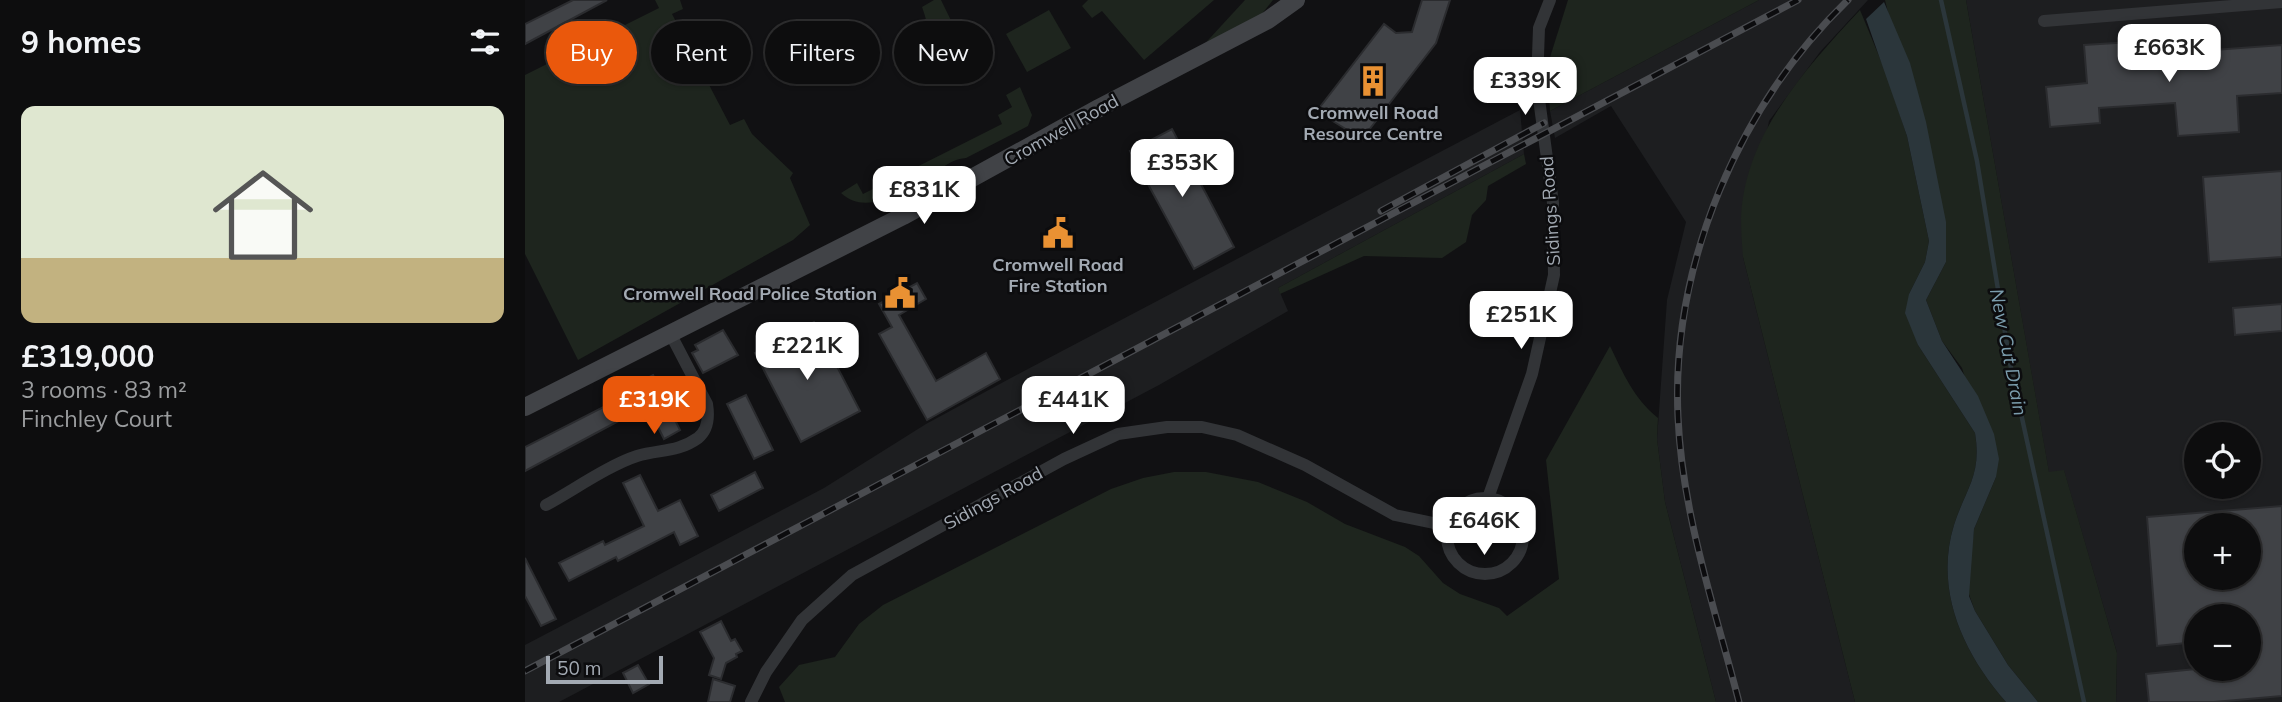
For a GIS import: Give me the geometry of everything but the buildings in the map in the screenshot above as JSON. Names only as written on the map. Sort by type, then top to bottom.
[{"type":"street","name":"Cromwell Road","points":[[525,407],[903,216],[1268,20],[1296,0]]},
{"type":"street","name":"Sidings Road","points":[[1488,498],[1532,374],[1554,275],[1553,203],[1537,84],[1539,29],[1550,0]]},
{"type":"street","points":[[2044,21],[2282,2]]},
{"type":"street","points":[[546,505],[634,457],[671,452],[700,436],[707,427],[707,404],[670,333]]},
{"type":"street","name":"Sidings Road","points":[[751,702],[766,672],[802,620],[852,575],[1064,459],[1118,434],[1167,427],[1190,427],[1237,435],[1305,465],[1395,515],[1448,526]]},
{"type":"street","points":[[1488,498],[1501,501],[1512,508],[1520,519],[1524,536],[1521,549],[1507,568],[1495,573],[1477,573],[1465,568],[1451,552],[1447,539],[1448,526],[1463,505],[1475,499],[1488,498]]},
{"type":"shaded area","points":[[655,0],[680,0],[683,9],[672,14],[676,21],[651,21],[651,84],[709,84],[730,125],[744,119],[752,134],[793,173],[790,178],[810,225],[793,240],[578,360],[525,254],[525,75],[546,64],[546,84],[637,84],[637,21],[633,21],[659,8]]},
{"type":"shaded area","points":[[934,0],[941,0],[951,21],[926,21],[922,7]]},
{"type":"shaded area","points":[[1088,0],[1214,0],[1144,60],[1102,11],[1092,18],[1082,6]]},
{"type":"shaded area","points":[[1245,0],[1273,0],[1261,15],[1199,50]]},
{"type":"shaded area","points":[[1568,0],[1759,0],[1550,111],[1547,67]]},
{"type":"shaded area","points":[[1759,0],[1868,0],[1820,52],[1769,121],[1743,257],[1855,702],[1716,702],[1665,502],[1657,439],[1667,300],[1686,222],[1611,106],[1555,138],[1550,111]]},
{"type":"shaded area","points":[[1885,0],[1966,0],[2049,472],[2064,470],[2117,653],[2116,702],[2038,702],[2008,665],[1975,611],[1967,589],[1974,529],[1996,477],[1962,368],[1942,341],[1926,300],[1946,262],[1946,252]]},
{"type":"shaded area","points":[[1966,0],[2282,0],[2282,702],[2116,702],[2117,653],[2064,471],[2049,473]]},
{"type":"shaded area","points":[[1884,2],[1910,63],[1926,122],[1946,222],[1946,262],[1926,300],[1942,341],[1978,396],[1994,434],[1999,459],[1996,477],[1974,529],[1969,596],[1975,611],[2008,665],[2038,702],[2006,702],[1965,642],[1950,597],[1949,549],[1954,525],[1975,471],[1977,447],[1975,433],[1918,345],[1905,313],[1909,294],[1925,262],[1929,241],[1907,136],[1866,19]]},
{"type":"shaded area","points":[[1049,10],[1071,48],[1027,72],[1006,34]]},
{"type":"shaded area","points":[[1860,10],[1886,73],[1907,136],[1929,241],[1925,262],[1909,294],[1918,345],[1975,433],[1975,471],[1954,525],[1949,549],[1950,597],[1965,642],[2006,702],[1855,702],[1743,257],[1741,219],[1745,188],[1753,159],[1766,131],[1799,79]]},
{"type":"shaded area","points":[[1020,87],[1032,115],[1028,126],[966,158],[950,163],[923,182],[882,200],[857,202],[841,193],[857,183],[863,194],[1002,124],[998,115],[1012,107],[1006,95]]},
{"type":"shaded area","points":[[1520,110],[1524,154],[1278,288],[1288,311],[1159,385],[559,702],[525,702],[525,645],[824,488],[926,424],[1009,379]]},
{"type":"shaded area","points":[[1524,154],[1526,164],[1488,186],[1486,200],[1472,215],[1466,242],[1442,258],[1364,256],[1280,294],[1278,288]]},
{"type":"shaded area","points":[[1610,346],[1636,394],[1658,418],[1657,439],[1665,502],[1716,702],[785,702],[779,687],[799,665],[835,657],[859,624],[883,605],[1111,489],[1143,478],[1174,472],[1206,472],[1258,482],[1307,502],[1345,524],[1405,547],[1419,556],[1443,583],[1460,594],[1499,608],[1507,616],[1559,579],[1546,460]]},
{"type":"waterway","name":"New Cut Drain","points":[[1941,0],[1977,161],[2010,363],[2084,702]]},
{"type":"railway","points":[[525,671],[1798,0]]},
{"type":"railway","points":[[1739,702],[1701,561],[1681,453],[1678,417],[1679,359],[1686,302],[1700,246],[1719,190],[1744,138],[1774,88],[1809,42],[1848,0]]},
{"type":"railway","points":[[1381,211],[1544,123]]},
{"type":"place","name":"Cromwell Road Resource Centre","points":[[1373,81]]},
{"type":"place","name":"Cromwell Road Fire Station","points":[[1058,233]]},
{"type":"place","name":"Cromwell Road Police Station","points":[[900,293]]}]
